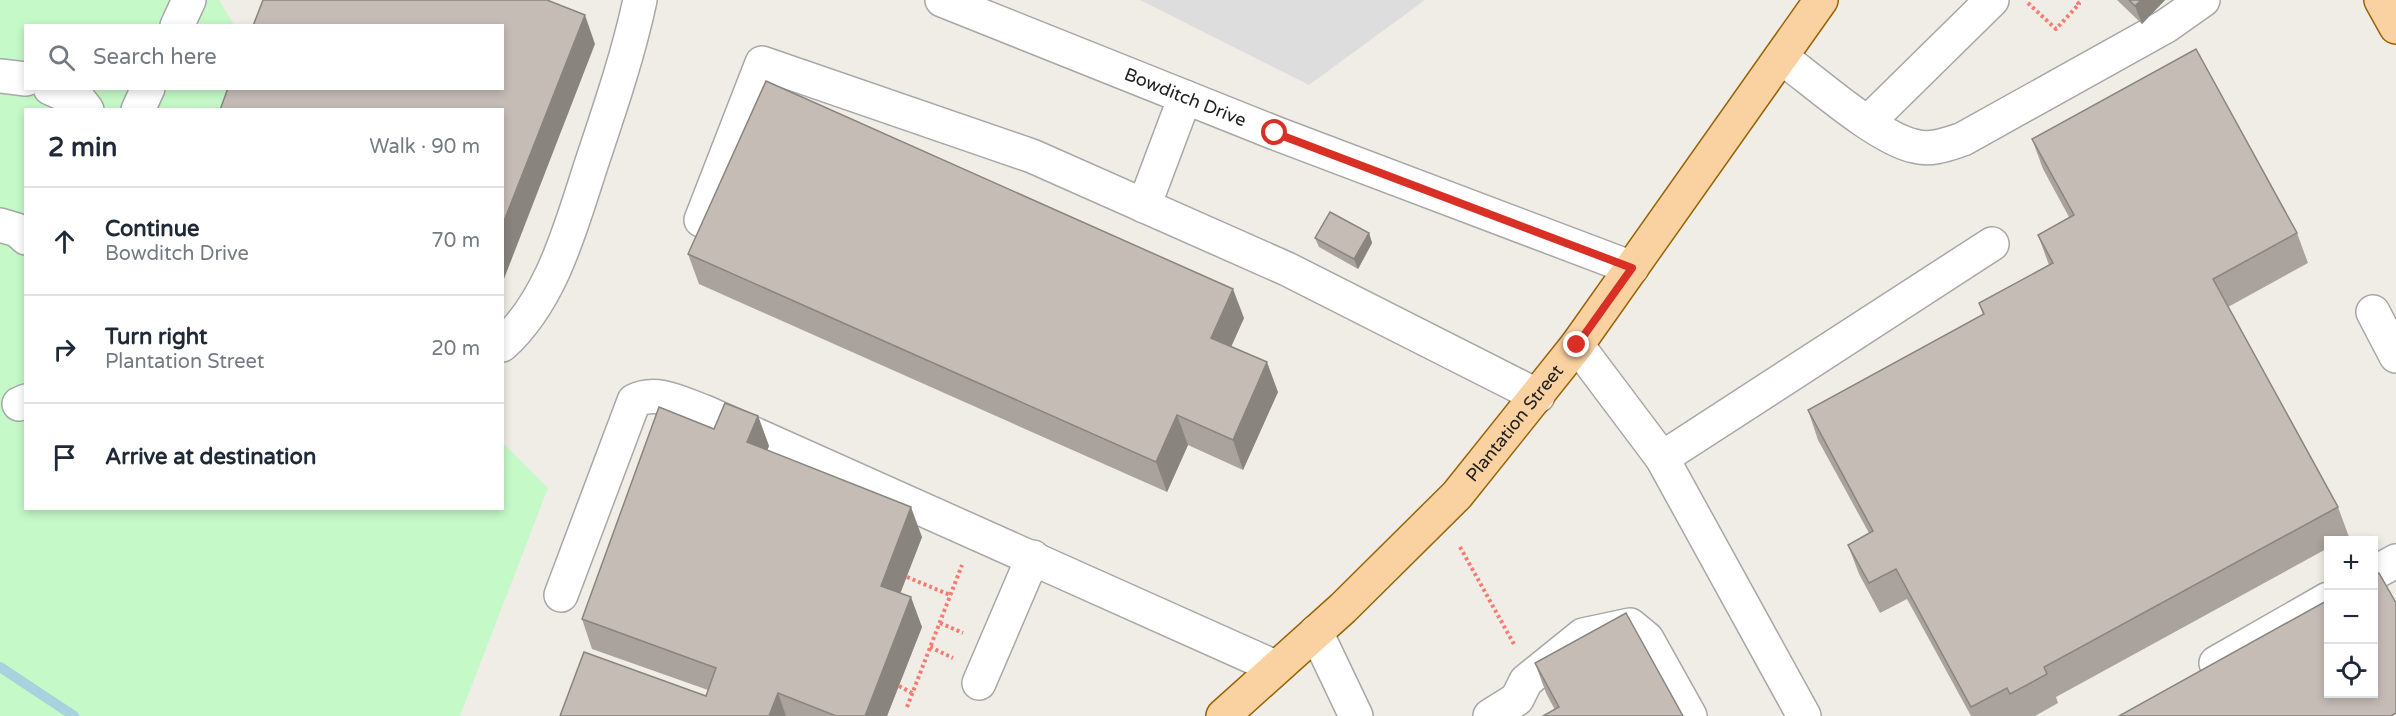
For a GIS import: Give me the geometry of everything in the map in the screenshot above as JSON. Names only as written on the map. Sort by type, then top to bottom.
[{"type":"main road","name":"Plantation Street","points":[[1223,716],[1316,632],[1457,495],[1577,345],[1821,0]]},
{"type":"main road","points":[[2381,0],[2396,27]]},
{"type":"street","points":[[178,24],[189,0]]},
{"type":"street","points":[[504,343],[513,335],[540,297],[565,243],[629,54],[640,0]]},
{"type":"street","name":"Bowditch Drive","points":[[942,0],[1185,97],[1632,268]]},
{"type":"street","points":[[1877,128],[1992,0]]},
{"type":"street","points":[[1781,57],[1877,128],[1915,147],[1937,147],[1964,139],[2166,26],[2204,0]]},
{"type":"street","points":[[701,220],[762,63],[1032,156],[1287,269],[1538,396]]},
{"type":"street","points":[[0,76],[24,79]]},
{"type":"street","points":[[55,90],[80,101],[85,108]]},
{"type":"street","points":[[139,108],[146,90]]},
{"type":"street","points":[[1144,206],[1185,97]]},
{"type":"street","points":[[0,225],[16,230],[24,236]]},
{"type":"street","points":[[1662,458],[1992,244]]},
{"type":"street","points":[[2373,312],[2396,356]]},
{"type":"street","points":[[1577,345],[1662,458],[1804,716]]},
{"type":"street","points":[[561,595],[618,437],[634,401],[645,395],[656,395],[705,412],[1275,667]]},
{"type":"street","points":[[979,683],[1033,557]]},
{"type":"street","points":[[2378,570],[2396,561]]},
{"type":"street","points":[[2185,681],[2324,601]]},
{"type":"street","points":[[1490,716],[1517,699],[1526,681],[1583,635],[1630,625],[1647,639],[1690,716]]},
{"type":"street","points":[[1316,632],[1356,716]]},
{"type":"path","points":[[2026,0],[2056,29],[2079,4],[2075,0]]},
{"type":"path","points":[[1460,548],[1508,634]]},
{"type":"path","points":[[907,707],[966,557]]},
{"type":"path","points":[[907,577],[950,596]]},
{"type":"path","points":[[899,686],[912,693]]},
{"type":"shaded area","points":[[1140,0],[1425,0],[1309,85]]},
{"type":"green space","points":[[0,0],[219,0],[233,24],[24,24],[24,90],[264,90],[274,108],[24,108],[24,510],[504,510],[504,444],[548,488],[460,716],[0,716]]},
{"type":"building","points":[[263,0],[547,0],[585,15],[504,221],[504,108],[221,108],[227,90],[504,90],[504,24],[254,24]]},
{"type":"building","points":[[2129,0],[2141,0],[2135,6]]},
{"type":"building","points":[[2196,49],[2297,233],[2213,279],[2338,507],[2044,667],[2047,674],[2010,694],[2007,688],[1971,707],[1896,569],[1869,583],[1848,545],[1873,531],[1808,410],[1984,314],[1979,303],[2053,263],[2038,235],[2074,215],[2032,139]]},
{"type":"building","points":[[766,81],[1233,289],[1211,338],[1267,362],[1233,440],[1177,415],[1156,462],[688,254]]},
{"type":"building","points":[[1330,212],[1369,233],[1354,259],[1315,238]]},
{"type":"building","points":[[725,403],[758,416],[747,442],[911,507],[881,586],[911,597],[865,716],[836,716],[778,693],[769,716],[560,716],[584,652],[706,696],[716,668],[582,619],[659,407],[714,429]]},
{"type":"building","points":[[2378,574],[2396,603],[2396,713],[2391,716],[2119,716],[2324,602],[2324,698],[2378,698]]},
{"type":"building","points":[[1626,613],[1683,716],[1543,716],[1559,707],[1535,663]]},
{"type":"waterway","points":[[0,667],[74,716]]},
{"type":"route","points":[[1275,133],[1632,268],[1577,345]]}]
